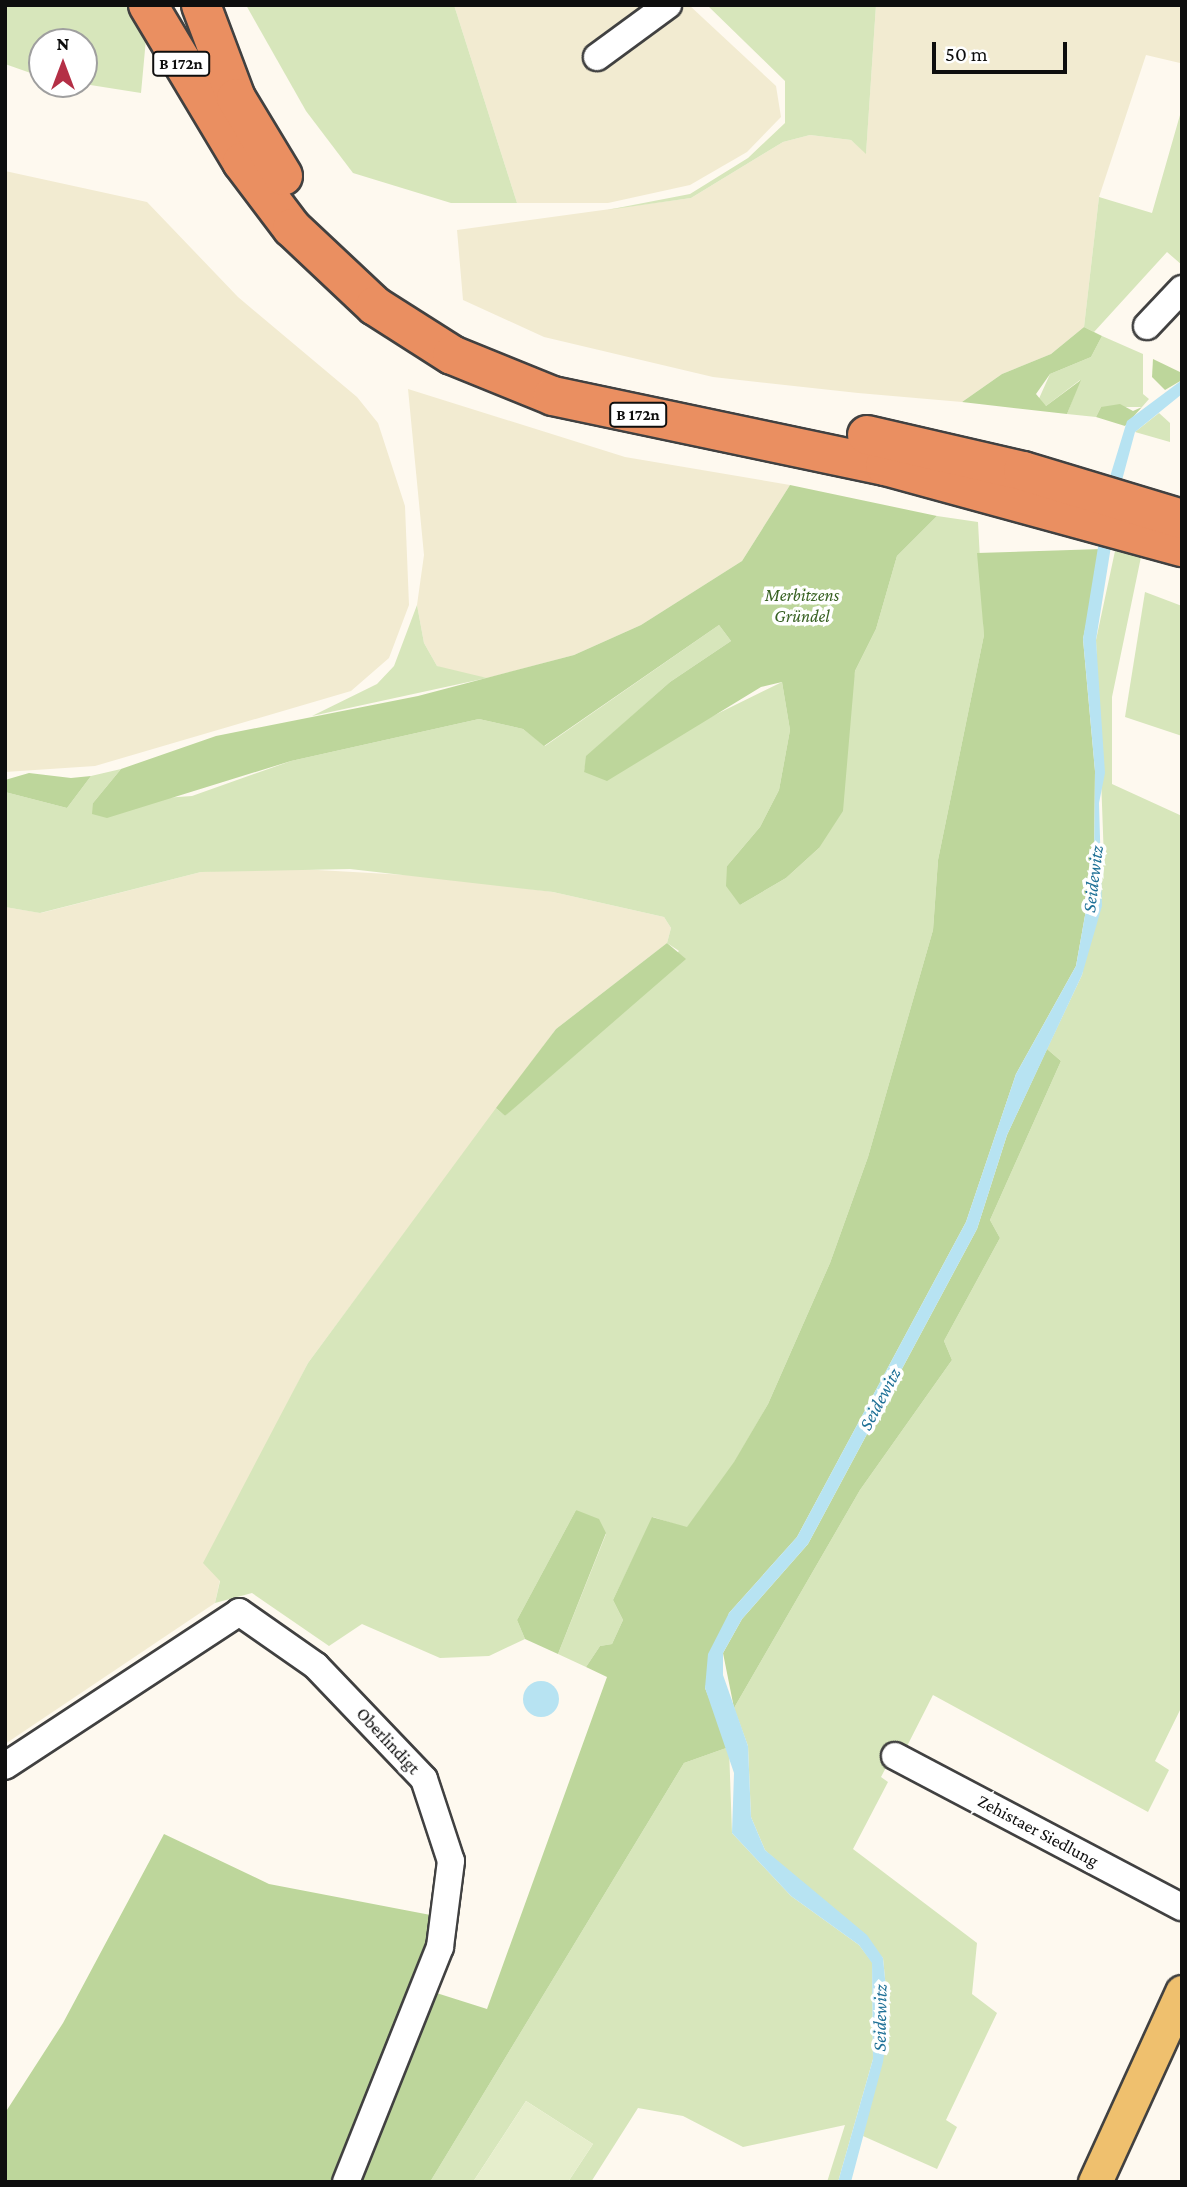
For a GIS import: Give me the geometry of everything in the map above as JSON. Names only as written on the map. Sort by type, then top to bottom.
[{"type":"highway","name":"B 172n","points":[[148,5],[216,121],[306,225],[417,335],[518,384],[589,406],[1019,485],[1182,519]]},
{"type":"highway","name":"B 172n","points":[[197,9],[216,121]]},
{"type":"highway","name":"B 172n","points":[[197,9],[252,128],[306,225]]},
{"type":"highway","name":"B 172n","points":[[1019,485],[1182,547]]},
{"type":"main road","points":[[1096,2182],[1182,1992]]},
{"type":"street","points":[[597,57],[668,5]]},
{"type":"street","points":[[1147,326],[1182,289]]},
{"type":"street","name":"Oberlindigt","points":[[5,1766],[239,1612],[316,1666],[424,1779],[451,1861],[440,1947],[346,2182]]},
{"type":"street","name":"Zehistaer Siedlung","points":[[895,1756],[1182,1907]]},
{"type":"shaded area","points":[[454,5],[689,5],[776,86],[781,117],[747,152],[690,185],[608,203],[517,203]]},
{"type":"shaded area","points":[[876,5],[1182,5],[1182,81],[1180,63],[1146,55],[1099,197],[1084,327],[1051,354],[1002,374],[962,402],[858,393],[713,377],[544,337],[463,300],[457,230],[691,198],[783,142],[810,135],[851,140],[866,153]]},
{"type":"shaded area","points":[[5,171],[147,202],[238,297],[357,397],[378,423],[405,506],[409,605],[389,658],[351,691],[95,766],[5,772]]},
{"type":"shaded area","points":[[408,389],[625,457],[790,485],[742,561],[641,625],[574,655],[487,678],[455,674],[437,666],[424,643],[417,605],[424,555]]},
{"type":"shaded area","points":[[264,867],[442,877],[553,892],[664,917],[671,928],[667,943],[556,1029],[308,1363],[236,1505],[215,1603],[5,1744],[5,907],[41,913],[201,872]]},
{"type":"green space","points":[[5,5],[130,5],[146,39],[141,93],[98,86],[98,28],[28,28],[28,72],[5,64]]},
{"type":"green space","points":[[246,5],[454,5],[517,203],[451,203],[353,173],[306,111]]},
{"type":"green space","points":[[707,5],[876,5],[866,154],[851,140],[810,135],[783,142],[691,198],[607,210],[690,194],[748,158],[785,123],[785,81]]},
{"type":"green space","points":[[1182,108],[1182,265],[1167,252],[1094,332],[1084,327],[1099,197],[1152,213]]},
{"type":"green space","points":[[1084,327],[1102,336],[1091,357],[1050,374],[1036,394],[1046,406],[1081,380],[1067,414],[962,402],[1002,374],[1051,354]]},
{"type":"green space","points":[[1102,336],[1143,354],[1143,394],[1149,399],[1142,407],[1101,407],[1096,417],[1067,414],[1080,380],[1046,406],[1037,403],[1050,374],[1091,357]]},
{"type":"green space","points":[[1153,359],[1182,373],[1182,380],[1165,390],[1152,377]]},
{"type":"green space","points":[[1120,404],[1133,411],[1142,407],[1125,426],[1096,417],[1101,407]]},
{"type":"green space","points":[[1159,413],[1170,423],[1170,442],[1135,432]]},
{"type":"green space","name":"Merbitzens Gründel","points":[[790,485],[937,516],[897,556],[876,629],[855,671],[843,811],[819,848],[786,878],[740,905],[726,886],[727,866],[760,827],[779,790],[790,730],[782,682],[761,687],[607,781],[584,772],[586,756],[670,682],[731,641],[719,625],[544,746],[523,729],[479,719],[291,761],[107,818],[92,814],[93,803],[121,769],[216,736],[418,696],[574,655],[641,625],[742,561]]},
{"type":"green space","points":[[937,516],[978,522],[984,635],[938,860],[933,930],[868,1157],[830,1263],[768,1404],[734,1463],[687,1528],[653,1517],[613,1600],[623,1620],[612,1644],[600,1646],[586,1667],[558,1654],[606,1534],[576,1510],[517,1620],[525,1639],[489,1656],[440,1658],[362,1624],[329,1646],[252,1593],[215,1603],[220,1581],[203,1563],[308,1363],[496,1108],[505,1116],[679,951],[667,943],[671,928],[664,917],[553,892],[350,869],[201,872],[40,913],[5,907],[5,792],[67,808],[91,776],[121,769],[93,803],[192,796],[291,761],[479,719],[523,729],[545,746],[719,625],[731,641],[670,682],[587,756],[584,772],[597,773],[782,682],[790,730],[779,790],[760,827],[727,866],[740,905],[786,878],[819,848],[855,671],[876,629],[897,556]]},
{"type":"green space","points":[[1102,549],[1083,639],[1095,771],[1094,865],[1076,966],[1016,1074],[966,1222],[797,1537],[729,1613],[705,1688],[729,1747],[684,1763],[430,2182],[350,2182],[427,1990],[487,2009],[607,1677],[586,1667],[600,1646],[612,1644],[623,1620],[613,1600],[652,1517],[687,1527],[734,1462],[768,1404],[830,1263],[868,1157],[933,930],[938,860],[984,635],[977,553]]},
{"type":"green space","points":[[1115,551],[1141,557],[1112,697],[1112,784],[1182,816],[1182,1706],[1155,1761],[1169,1770],[1148,1812],[933,1695],[903,1754],[895,1750],[881,1777],[888,1782],[853,1849],[977,1943],[972,1994],[997,2013],[946,2120],[957,2127],[937,2169],[863,2136],[889,2019],[883,1958],[765,1850],[751,1817],[748,1746],[734,1708],[860,1490],[952,1360],[944,1341],[1000,1238],[990,1220],[1061,1061],[1047,1049],[1082,975],[1104,860],[1096,640]]},
{"type":"green space","points":[[1145,592],[1182,606],[1182,736],[1125,717]]},
{"type":"green space","points":[[417,605],[424,643],[437,666],[487,678],[312,716],[377,684],[394,666]]},
{"type":"green space","points":[[29,773],[71,778],[91,776],[67,808],[5,792],[5,780]]},
{"type":"green space","points":[[667,943],[686,959],[505,1116],[496,1108],[556,1029]]},
{"type":"green space","points":[[1047,1049],[1061,1061],[990,1220],[1000,1238],[944,1341],[952,1360],[860,1490],[734,1708],[723,1653],[742,1619],[808,1544],[977,1229],[1007,1135]]},
{"type":"green space","points":[[576,1510],[599,1519],[606,1533],[558,1654],[525,1639],[517,1620]]},
{"type":"green space","points":[[729,1747],[732,1833],[791,1896],[859,1945],[872,1962],[873,2059],[838,2182],[827,2182],[845,2125],[743,2147],[683,2116],[638,2108],[591,2182],[568,2182],[593,2144],[526,2101],[473,2182],[430,2182],[684,1763]]},
{"type":"green space","points":[[164,1834],[269,1884],[441,1917],[340,2182],[5,2182],[5,2113],[63,2023]]},
{"type":"green space","points":[[526,2101],[593,2144],[568,2182],[473,2182]]},
{"type":"water","name":"Seidewitz","points":[[1182,380],[1182,394],[1135,432],[1121,484],[1096,640],[1105,773],[1099,803],[1102,906],[1082,975],[1007,1135],[977,1229],[808,1544],[742,1619],[723,1653],[723,1675],[748,1746],[751,1817],[765,1850],[867,1935],[883,1958],[889,2019],[883,2062],[851,2182],[838,2182],[873,2059],[872,1963],[859,1945],[791,1896],[732,1833],[734,1773],[705,1688],[708,1654],[729,1613],[797,1537],[966,1222],[1016,1074],[1076,966],[1094,865],[1095,771],[1083,639],[1109,480],[1127,421]]},
{"type":"water","points":[[541,1681],[554,1686],[559,1699],[554,1712],[541,1717],[528,1712],[523,1699],[528,1686]]}]
